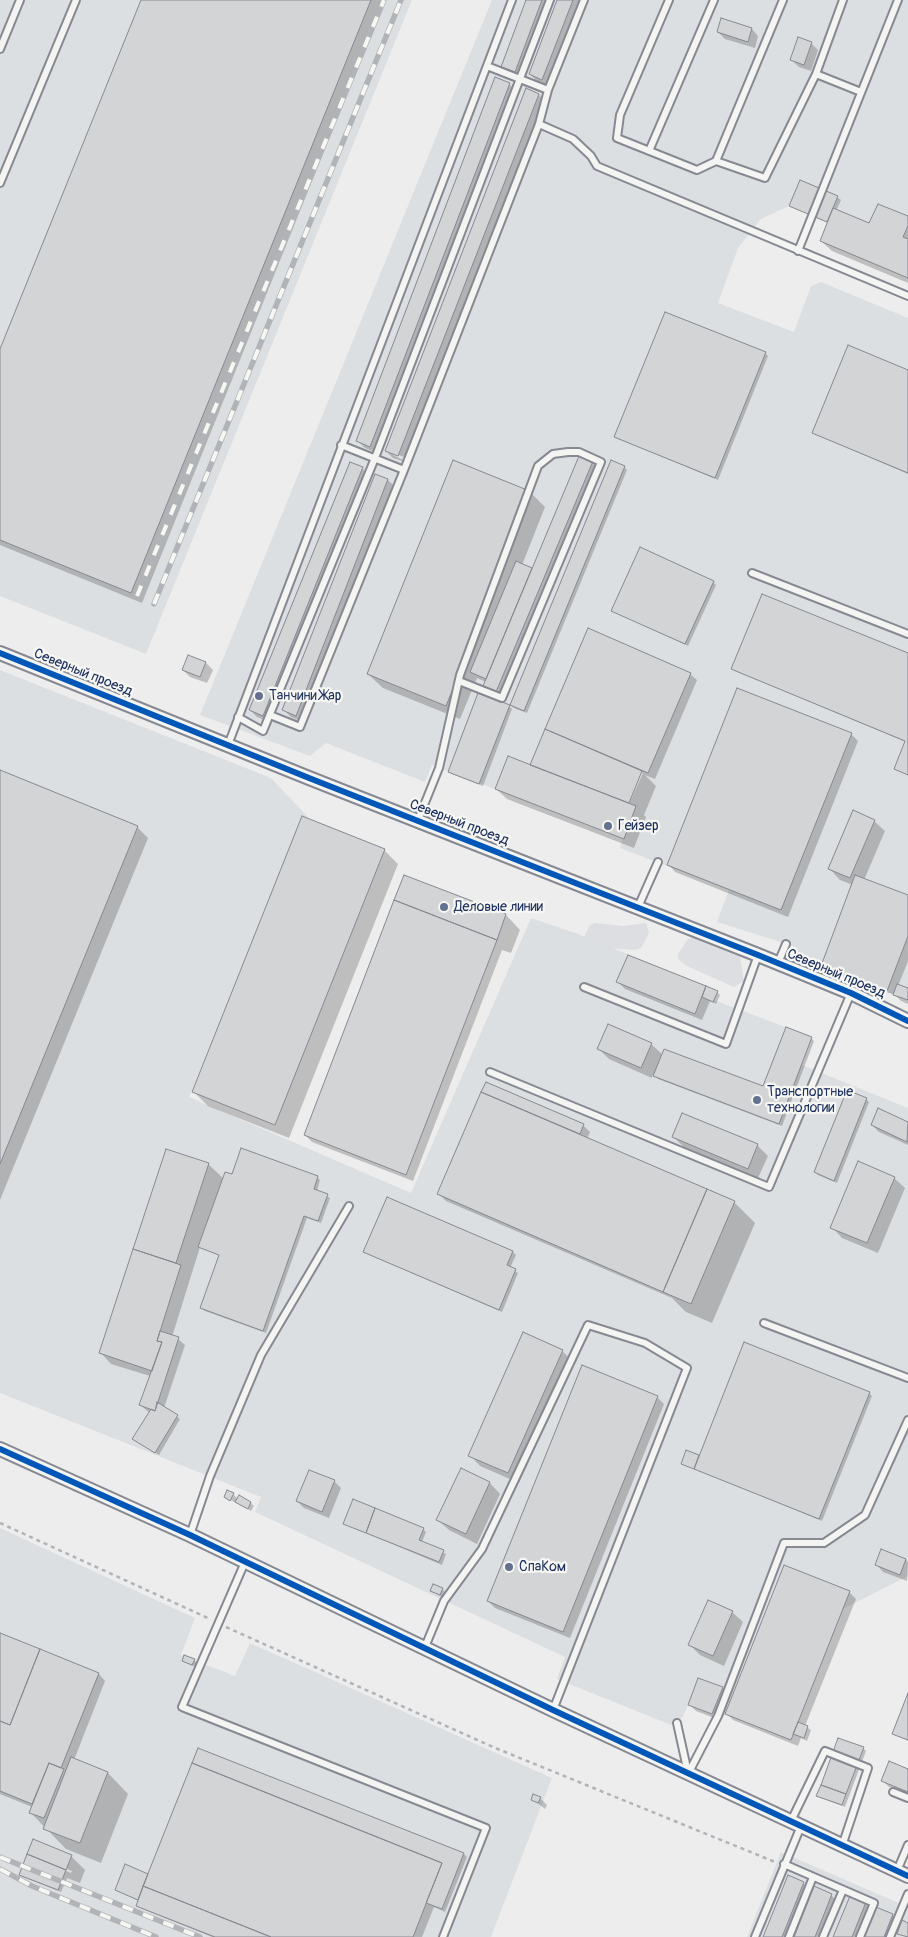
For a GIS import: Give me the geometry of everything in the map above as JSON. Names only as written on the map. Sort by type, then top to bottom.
[{"type":"street","name":"Северный проезд","points":[[0,653],[778,963],[851,993],[908,1021]]},
{"type":"street","points":[[0,1448],[190,1536],[553,1710],[902,1874]]},
{"type":"lane","points":[[0,49],[20,0]]},
{"type":"lane","points":[[0,183],[76,0]]},
{"type":"lane","points":[[228,745],[512,0]]},
{"type":"lane","points":[[238,717],[263,730],[270,715],[375,458],[550,0]]},
{"type":"lane","points":[[270,715],[300,727],[404,470],[539,124],[548,90],[584,0]]},
{"type":"lane","points":[[670,0],[620,115],[617,138],[697,170],[716,161],[783,0]]},
{"type":"lane","points":[[649,150],[714,0]]},
{"type":"lane","points":[[716,161],[765,178],[816,74],[843,0]]},
{"type":"lane","points":[[798,251],[898,0]]},
{"type":"lane","points":[[487,66],[548,90]]},
{"type":"lane","points":[[816,74],[861,92]]},
{"type":"lane","points":[[539,124],[573,139],[591,156],[597,166],[908,296]]},
{"type":"lane","points":[[341,445],[404,470]]},
{"type":"lane","points":[[418,820],[439,768],[459,681],[538,466],[553,454],[568,452],[579,452],[601,462],[502,698],[459,681]]},
{"type":"lane","points":[[752,573],[908,634]]},
{"type":"lane","points":[[638,907],[658,862]]},
{"type":"lane","points":[[778,963],[786,944]]},
{"type":"lane","points":[[584,987],[726,1044],[758,955]]},
{"type":"lane","points":[[490,1072],[769,1187],[851,993]]},
{"type":"lane","points":[[190,1536],[210,1476],[262,1355],[349,1206]]},
{"type":"lane","points":[[764,1323],[908,1378]]},
{"type":"lane","points":[[425,1647],[444,1601],[482,1549],[588,1325],[645,1343],[687,1368],[553,1710]]},
{"type":"lane","points":[[688,1774],[718,1716],[784,1543],[824,1543],[866,1515],[908,1420]]},
{"type":"lane","points":[[245,1562],[182,1707],[486,1828],[443,1937]]},
{"type":"lane","points":[[677,1722],[688,1774]]},
{"type":"lane","points":[[755,1937],[825,1751],[868,1768],[842,1846]]},
{"type":"lane","points":[[893,1792],[908,1798]]},
{"type":"lane","points":[[902,1874],[908,1845]]},
{"type":"lane","points":[[784,1864],[874,1903],[860,1937]]},
{"type":"lane","points":[[789,1937],[813,1876]]},
{"type":"lane","points":[[823,1937],[843,1890]]},
{"type":"lane","points":[[890,1937],[908,1894]]},
{"type":"path","points":[[0,1523],[493,1747],[777,1862]]},
{"type":"shaded area","points":[[0,0],[412,0],[146,654],[0,596]]},
{"type":"shaded area","points":[[492,0],[908,0],[908,278],[820,241],[827,222],[789,206],[761,219],[738,248],[718,303],[794,332],[811,286],[821,282],[908,318],[908,1000],[806,962],[793,946],[717,922],[729,890],[620,848],[623,838],[432,765],[425,782],[326,743],[310,756],[200,715]]},
{"type":"shaded area","points":[[0,670],[271,778],[308,817],[189,1097],[411,1193],[531,918],[578,934],[718,991],[714,1000],[812,1037],[802,1065],[908,1108],[908,1576],[843,1609],[791,1740],[725,1714],[723,1718],[688,1705],[683,1717],[671,1725],[557,1679],[565,1657],[255,1512],[261,1497],[0,1393]]},
{"type":"shaded area","points":[[595,923],[623,926],[646,923],[649,933],[641,948],[635,950],[594,947],[585,941],[585,935],[590,925]]},
{"type":"shaded area","points":[[693,938],[740,957],[744,981],[734,987],[687,966],[678,959],[678,954],[688,939]]},
{"type":"shaded area","points":[[0,1528],[195,1618],[181,1655],[235,1676],[250,1643],[552,1778],[491,1937],[0,1937]]},
{"type":"shaded area","points":[[781,1852],[908,1907],[908,1937],[747,1937]]},
{"type":"building","points":[[141,0],[371,0],[131,593],[0,540],[0,349]]},
{"type":"building","points":[[526,0],[542,0],[515,72],[501,67]]},
{"type":"building","points":[[557,0],[573,0],[542,80],[529,74]]},
{"type":"building","points":[[721,18],[752,28],[748,42],[717,32]]},
{"type":"building","points":[[798,37],[812,42],[804,65],[790,60]]},
{"type":"building","points":[[495,77],[510,83],[370,447],[356,441]]},
{"type":"building","points":[[526,88],[539,94],[398,456],[385,451]]},
{"type":"building","points":[[800,180],[838,196],[827,222],[789,206]]},
{"type":"building","points":[[878,204],[908,216],[908,226],[903,237],[908,239],[908,278],[820,241],[833,208],[869,223]]},
{"type":"building","points":[[665,312],[766,352],[715,478],[614,437]]},
{"type":"building","points":[[848,345],[908,370],[908,473],[812,433]]},
{"type":"building","points":[[579,456],[593,461],[496,692],[483,686]]},
{"type":"building","points":[[453,460],[532,492],[446,706],[367,674]]},
{"type":"building","points":[[611,460],[625,466],[524,711],[510,705]]},
{"type":"building","points":[[350,462],[363,467],[263,716],[249,710]]},
{"type":"building","points":[[375,474],[388,479],[296,716],[282,710]]},
{"type":"building","points":[[640,547],[714,581],[685,644],[611,611]]},
{"type":"building","points":[[516,561],[532,568],[486,679],[470,672]]},
{"type":"building","points":[[762,594],[908,653],[908,775],[894,769],[905,741],[731,669]]},
{"type":"building","points":[[588,628],[691,673],[648,773],[545,729]]},
{"type":"building","points":[[188,655],[206,662],[200,677],[182,670]]},
{"type":"building","points":[[737,688],[852,733],[781,910],[667,865]]},
{"type":"building","points":[[478,693],[510,705],[479,784],[448,772]]},
{"type":"building","points":[[545,729],[642,771],[629,803],[530,765]]},
{"type":"building","points":[[508,756],[636,806],[624,839],[495,789]]},
{"type":"building","points":[[0,770],[138,826],[0,1164]]},
{"type":"building","points":[[853,810],[875,820],[850,878],[828,869]]},
{"type":"building","points":[[302,816],[385,849],[275,1125],[192,1092]]},
{"type":"building","points":[[404,875],[506,914],[497,940],[394,900]]},
{"type":"building","points":[[855,875],[908,895],[908,936],[887,991],[821,966]]},
{"type":"building","points":[[394,900],[497,940],[406,1175],[304,1135]]},
{"type":"building","points":[[628,955],[706,986],[695,1014],[616,982]]},
{"type":"building","points":[[897,984],[908,988],[908,1000],[893,995]]},
{"type":"building","points":[[706,986],[718,991],[713,1002],[702,997]]},
{"type":"building","points":[[608,1024],[652,1043],[641,1068],[597,1049]]},
{"type":"building","points":[[786,1027],[812,1037],[779,1124],[653,1076],[664,1049],[763,1086]]},
{"type":"building","points":[[486,1082],[584,1124],[580,1134],[481,1092]]},
{"type":"building","points":[[847,1090],[867,1098],[834,1181],[814,1172]]},
{"type":"building","points":[[481,1092],[707,1189],[663,1292],[437,1194]]},
{"type":"building","points":[[878,1108],[908,1122],[907,1142],[871,1125]]},
{"type":"building","points":[[682,1113],[758,1144],[748,1169],[672,1137]]},
{"type":"building","points":[[241,1148],[318,1176],[314,1189],[328,1194],[318,1221],[304,1216],[263,1331],[200,1308],[219,1255],[198,1247],[225,1172],[232,1174]]},
{"type":"building","points":[[166,1149],[209,1163],[176,1263],[133,1249]]},
{"type":"building","points":[[858,1161],[895,1177],[867,1243],[830,1228]]},
{"type":"building","points":[[707,1189],[735,1201],[691,1304],[663,1292]]},
{"type":"building","points":[[387,1197],[513,1251],[507,1265],[516,1269],[499,1310],[363,1252]]},
{"type":"building","points":[[133,1249],[181,1265],[157,1341],[162,1342],[152,1371],[99,1353]]},
{"type":"building","points":[[160,1331],[179,1337],[155,1411],[139,1405],[162,1342],[157,1341]]},
{"type":"building","points":[[523,1332],[563,1350],[508,1473],[468,1456]]},
{"type":"building","points":[[744,1342],[870,1392],[819,1519],[694,1469]]},
{"type":"building","points":[[582,1365],[658,1396],[563,1632],[487,1601]]},
{"type":"building","points":[[157,1402],[178,1415],[155,1453],[132,1439],[151,1409],[155,1411]]},
{"type":"building","points":[[686,1450],[699,1455],[694,1469],[681,1464]]},
{"type":"building","points":[[461,1468],[490,1482],[466,1534],[436,1520]]},
{"type":"building","points":[[309,1470],[335,1480],[322,1512],[296,1501]]},
{"type":"building","points":[[227,1490],[234,1493],[230,1501],[224,1497]]},
{"type":"building","points":[[239,1495],[251,1502],[248,1509],[235,1502]]},
{"type":"building","points":[[353,1499],[375,1508],[366,1533],[343,1524]]},
{"type":"building","points":[[375,1508],[424,1528],[419,1540],[444,1550],[439,1562],[366,1533]]},
{"type":"building","points":[[881,1549],[906,1559],[900,1575],[875,1565]]},
{"type":"building","points":[[784,1565],[850,1591],[791,1740],[725,1714]]},
{"type":"building","points":[[433,1584],[443,1588],[440,1595],[430,1591]]},
{"type":"building","points":[[708,1600],[733,1611],[713,1656],[688,1645]]},
{"type":"building","points":[[0,1633],[40,1649],[10,1725],[0,1721]]},
{"type":"building","points":[[40,1649],[99,1673],[61,1768],[49,1763],[32,1804],[0,1791],[0,1721],[10,1725]]},
{"type":"building","points":[[184,1655],[195,1659],[192,1665],[182,1661]]},
{"type":"building","points":[[698,1678],[723,1687],[712,1714],[688,1705]]},
{"type":"building","points":[[908,1693],[908,1740],[892,1734]]},
{"type":"building","points":[[798,1722],[808,1726],[804,1738],[793,1734]]},
{"type":"building","points":[[838,1738],[864,1747],[846,1794],[821,1785]]},
{"type":"building","points":[[198,1748],[464,1853],[442,1909],[426,1903],[442,1863],[192,1763]]},
{"type":"building","points":[[71,1757],[108,1772],[80,1843],[43,1829]]},
{"type":"building","points":[[889,1761],[908,1769],[908,1792],[881,1781]]},
{"type":"building","points":[[49,1763],[64,1769],[44,1818],[29,1813]]},
{"type":"building","points":[[192,1763],[442,1863],[413,1937],[271,1937],[143,1886]]},
{"type":"building","points":[[821,1785],[846,1794],[842,1805],[816,1796]]},
{"type":"building","points":[[533,1794],[541,1797],[538,1803],[531,1800]]},
{"type":"building","points":[[33,1839],[72,1855],[66,1870],[27,1854]]},
{"type":"building","points":[[27,1854],[66,1870],[58,1890],[19,1875]]},
{"type":"building","points":[[125,1864],[148,1874],[138,1900],[115,1890]]},
{"type":"building","points":[[788,1875],[804,1882],[782,1937],[763,1937]]},
{"type":"building","points":[[143,1886],[271,1937],[215,1937],[136,1906]]},
{"type":"building","points":[[814,1886],[832,1894],[815,1937],[794,1937]]},
{"type":"building","points":[[850,1896],[866,1902],[852,1937],[833,1937]]},
{"type":"building","points":[[876,1907],[893,1914],[884,1937],[863,1937]]},
{"type":"building","points":[[902,1920],[908,1923],[908,1937],[897,1934]]},
{"type":"railway","points":[[137,596],[384,0]]},
{"type":"railway","points":[[154,604],[401,0]]},
{"type":"railway","points":[[0,1857],[200,1937]]},
{"type":"railway","points":[[0,1869],[32,1886],[156,1937]]},
{"type":"cycle path","points":[[0,653],[309,778],[758,955],[851,993],[908,1021]]},
{"type":"cycle path","points":[[0,1449],[190,1535],[553,1710],[908,1876]]},
{"type":"place","name":"Танчини Жар","points":[[259,696]]},
{"type":"place","name":"Гейзер","points":[[608,826]]},
{"type":"place","name":"Деловые линии","points":[[444,907]]},
{"type":"place","name":"Транспортные технологии","points":[[757,1100]]},
{"type":"place","name":"СпаКом","points":[[509,1567]]}]
